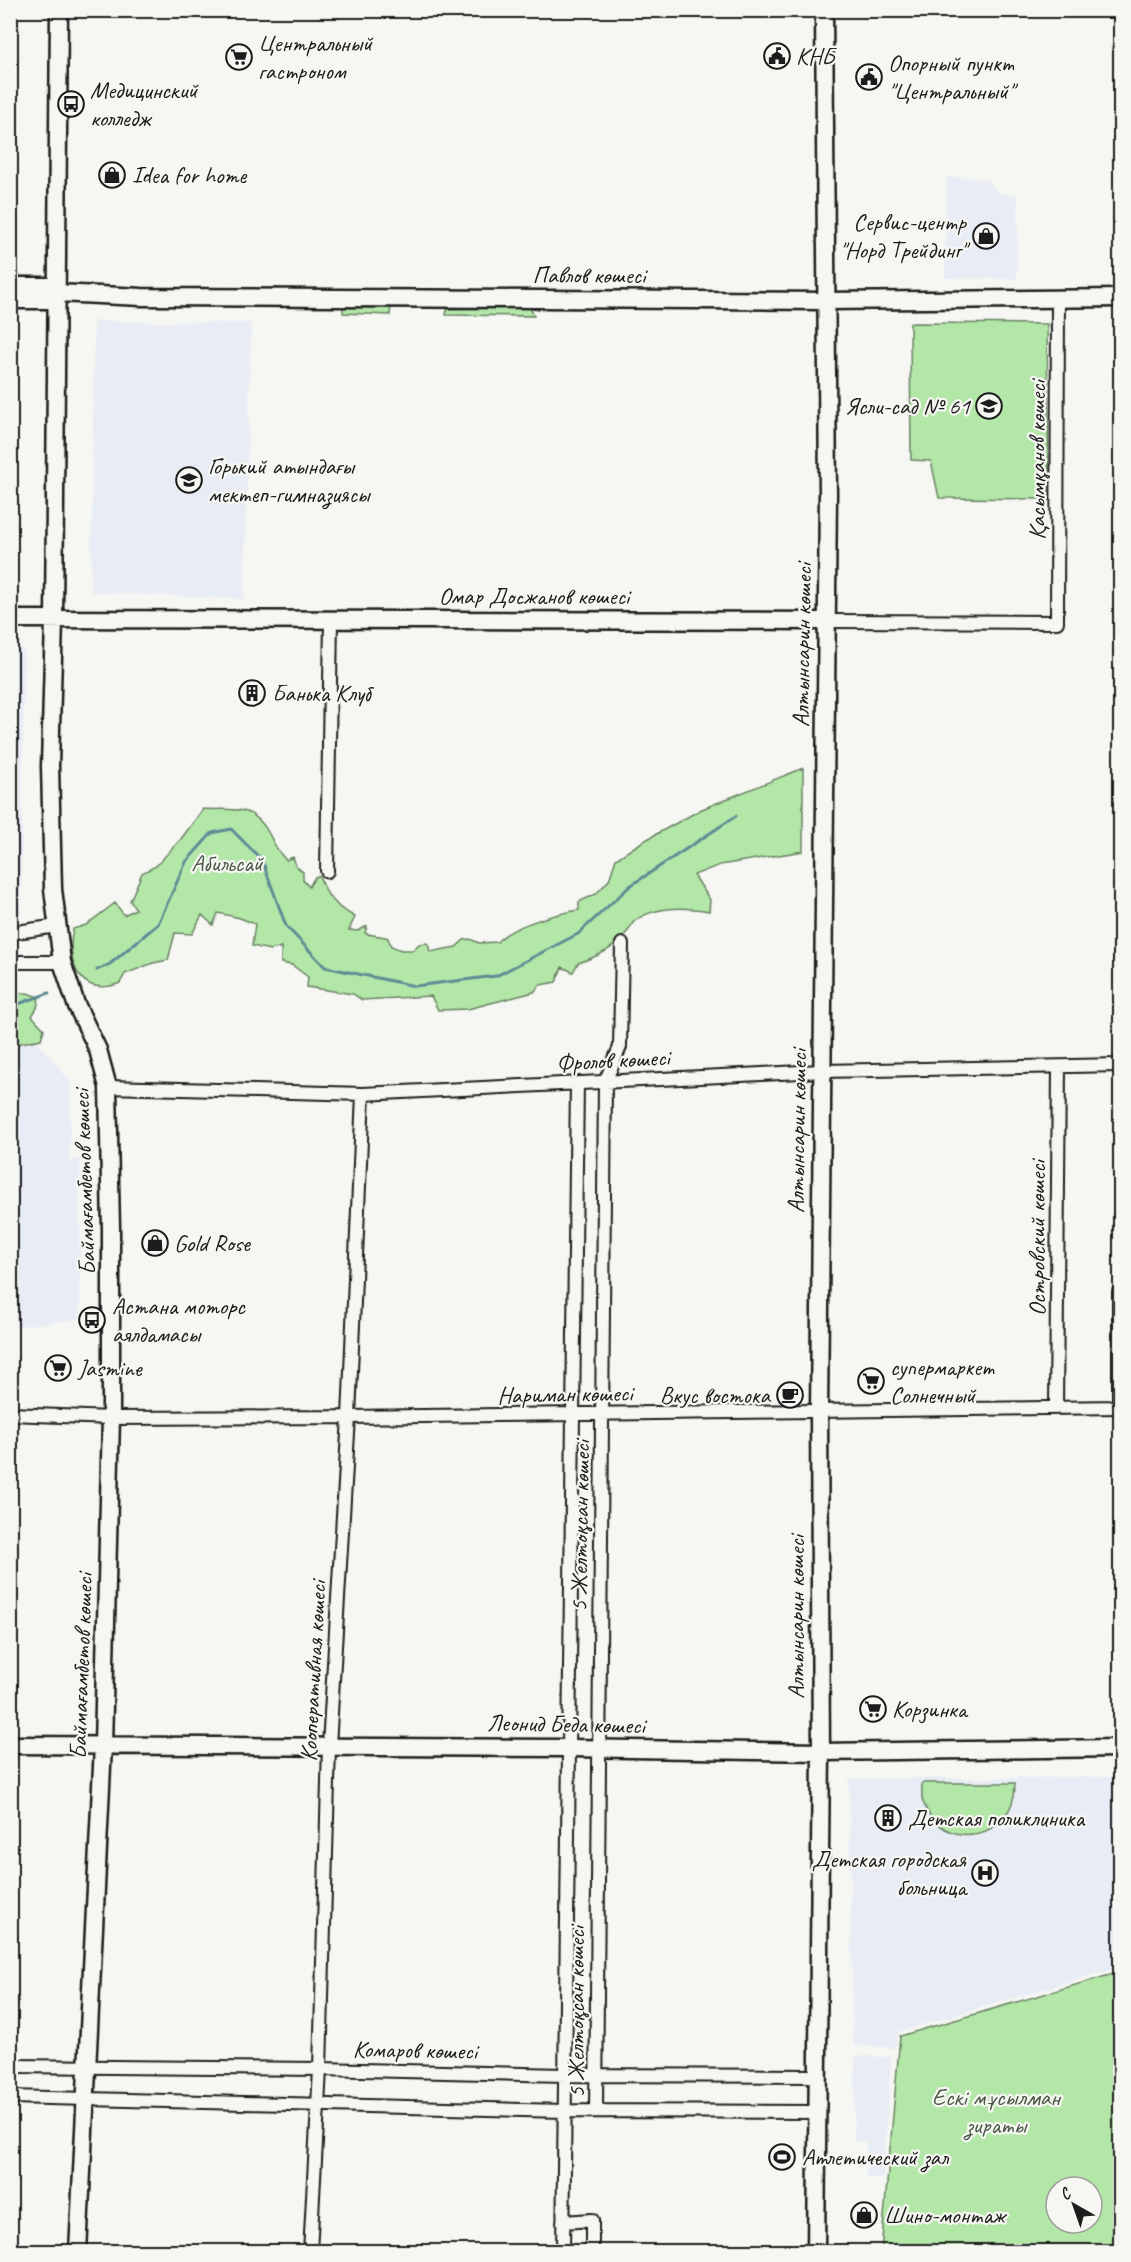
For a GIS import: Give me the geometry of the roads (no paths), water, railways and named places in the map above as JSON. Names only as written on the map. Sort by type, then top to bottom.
[{"type":"street","name":"Баймағамбетов көшесі","points":[[59,10],[54,620],[50,766],[53,890],[62,962],[76,1004],[98,1050],[108,1087],[111,1418],[103,1746],[78,2252]]},
{"type":"street","name":"Алтынсарин көшесі","points":[[816,2252],[821,1752],[819,1412],[828,494],[824,10]]},
{"type":"street","name":"Павлов көшесі","points":[[10,286],[57,293],[142,297],[825,301],[1120,298]]},
{"type":"street","name":"Павлов көшесі","points":[[10,300],[57,293]]},
{"type":"street","name":"Қасымқанов көшесі","points":[[1057,622],[1058,297]]},
{"type":"street","name":"Омар Досжанов көшесі","points":[[10,619],[1057,622]]},
{"type":"street","points":[[327,871],[331,620]]},
{"type":"street","points":[[10,933],[57,926]]},
{"type":"street","name":"5 Желтоқсан көшесі","points":[[596,2111],[605,1082],[620,1047],[622,944]]},
{"type":"street","points":[[10,962],[62,962]]},
{"type":"street","name":"Фролов көшесі","points":[[108,1087],[363,1094],[822,1071],[1120,1065]]},
{"type":"street","name":"Островский көшесі","points":[[1056,1408],[1059,1068]]},
{"type":"street","name":"5 Желтоқсан көшесі","points":[[563,2252],[577,1083]]},
{"type":"street","name":"Кооперативная көшесі","points":[[310,2252],[320,2069],[329,1746],[349,1417],[363,1094]]},
{"type":"street","points":[[1119,1292],[1120,1407]]},
{"type":"street","name":"Нариман көшесі","points":[[10,1414],[111,1418],[349,1417],[1120,1407]]},
{"type":"street","name":"Леонид Беда көшесі","points":[[10,1745],[569,1748],[821,1752],[1120,1748]]},
{"type":"street","name":"Комаров көшесі","points":[[10,2066],[320,2069],[565,2075],[817,2076]]},
{"type":"street","points":[[10,2097],[565,2111],[817,2112]]},
{"type":"street","points":[[563,2222],[592,2220],[592,2252]]},
{"type":"waterway","name":"Абильсай","points":[[97,970],[110,964],[158,924],[186,862],[212,833],[231,829],[262,860],[286,926],[325,967],[415,986],[496,976],[578,934],[630,886],[736,816]]},
{"type":"waterway","name":"Абильсай","points":[[10,1007],[49,993]]},
{"type":"place","name":"КНБ","points":[[777,56]]},
{"type":"place","name":"Центральный гастроном","points":[[239,57]]},
{"type":"place","name":"Опорный пункт \"Центральный\"","points":[[869,77]]},
{"type":"place","name":"Медицинский колледж","points":[[71,104]]},
{"type":"place","name":"Idea for home","points":[[112,175]]},
{"type":"place","name":"Сервис-центр \"Норд Трейдинг\"","points":[[986,236]]},
{"type":"place","name":"Ясли-сад № 61","points":[[989,406]]},
{"type":"place","name":"Горький атындағы мектеп-гимназиясы","points":[[189,480]]},
{"type":"place","name":"Банька Клуб","points":[[252,693]]},
{"type":"place","name":"Gold Rose","points":[[155,1243]]},
{"type":"place","name":"Астана моторс аялдамасы","points":[[92,1320]]},
{"type":"place","name":"Jasmine","points":[[58,1368]]},
{"type":"place","name":"супермаркет Солнечный","points":[[871,1381]]},
{"type":"place","name":"Вкус востока","points":[[790,1395]]},
{"type":"place","name":"Корзинка","points":[[873,1709]]},
{"type":"place","name":"Детская поликлиника","points":[[888,1818]]},
{"type":"place","name":"Детская городская больница","points":[[985,1873]]},
{"type":"place","name":"Атлетический зал","points":[[782,2157]]},
{"type":"place","name":"Шино-монтаж","points":[[864,2215]]},
{"type":"park label","name":"Ескі мұсылман зираты","points":[[996,2111]]}]
